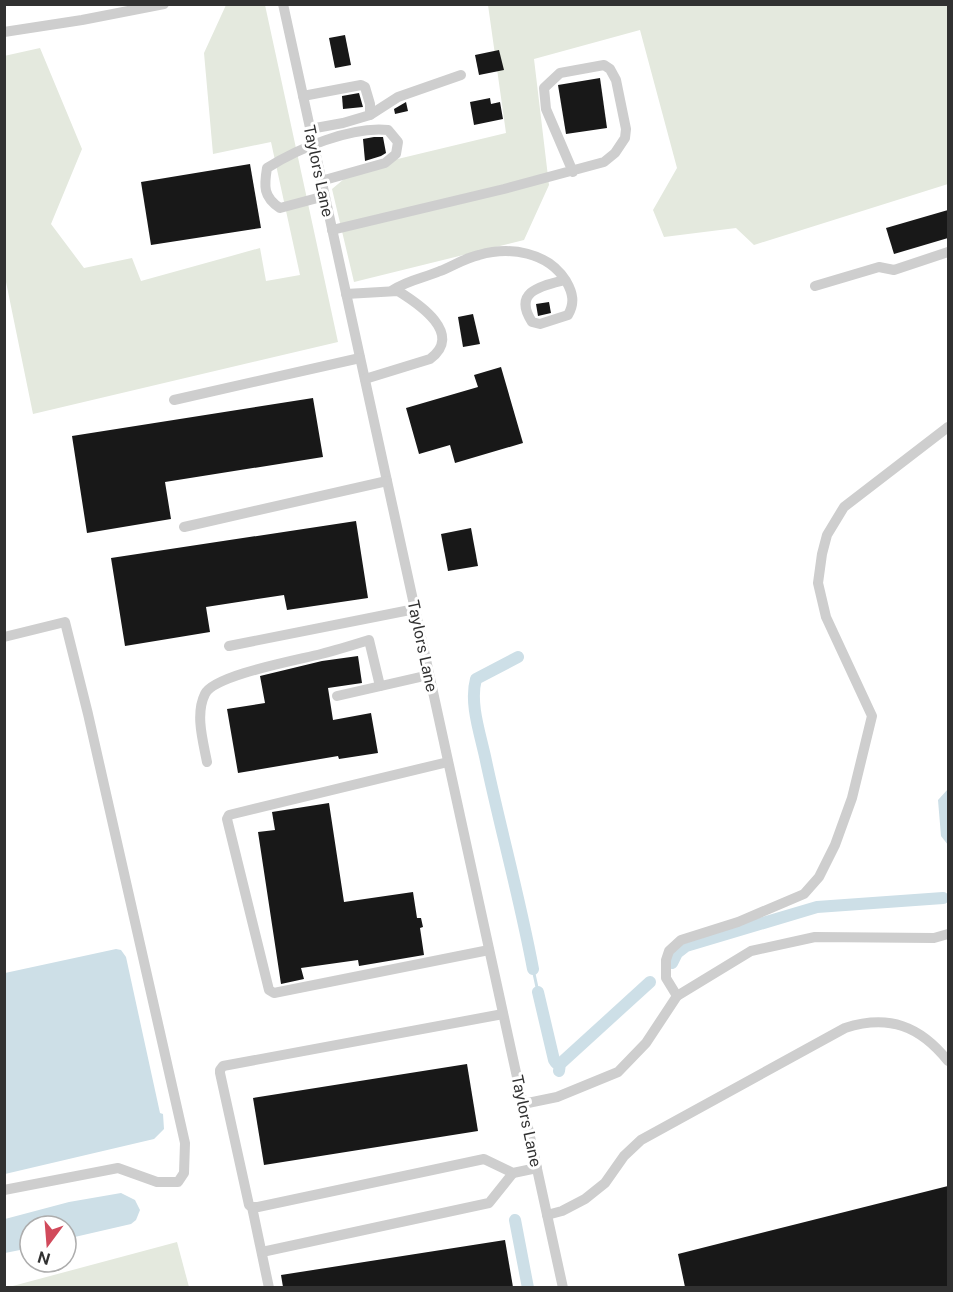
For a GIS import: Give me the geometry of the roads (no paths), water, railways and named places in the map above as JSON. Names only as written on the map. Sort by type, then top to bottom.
[{"type":"street","points":[[4,32],[164,4]]},
{"type":"street","name":"Taylors Lane","points":[[283,4],[563,1287]]},
{"type":"street","points":[[332,230],[576,171],[604,162],[615,153],[625,138],[626,129],[616,80],[610,69],[604,65],[560,73],[544,88],[546,109],[576,171]]},
{"type":"street","points":[[310,129],[370,115],[398,97],[461,75]]},
{"type":"street","points":[[303,96],[361,85],[365,87],[370,115]]},
{"type":"street","points":[[321,181],[385,163],[396,154],[398,142],[388,130],[379,129],[313,143],[267,168],[264,186],[271,202],[280,208],[325,196]]},
{"type":"street","points":[[393,290],[403,283],[439,272],[479,255],[500,251],[524,252],[540,257],[560,272],[565,280],[573,299],[568,315],[540,324],[532,322],[528,315],[526,300],[528,295],[533,289],[565,280]]},
{"type":"street","points":[[815,286],[879,267],[894,270],[948,252]]},
{"type":"street","points":[[346,294],[393,290],[402,293],[439,324],[443,332],[441,347],[430,359],[365,379]]},
{"type":"street","points":[[174,400],[360,358]]},
{"type":"street","points":[[677,996],[666,978],[666,960],[669,951],[681,940],[738,922],[804,894],[819,877],[835,845],[852,798],[872,716],[825,617],[818,584],[827,535],[844,507],[948,426]]},
{"type":"street","points":[[184,527],[387,481]]},
{"type":"street","points":[[229,646],[415,609]]},
{"type":"street","points":[[4,636],[65,622],[185,1143],[184,1173],[177,1182],[158,1182],[118,1168],[4,1190]]},
{"type":"street","points":[[207,762],[200,725],[201,706],[206,692],[224,681],[244,673],[369,640],[380,686]]},
{"type":"street","points":[[337,696],[429,675]]},
{"type":"street","points":[[448,762],[229,815],[227,819],[269,990],[274,993],[489,950]]},
{"type":"street","points":[[523,1104],[557,1097],[618,1072],[646,1042],[677,996],[752,951],[815,937],[934,938],[948,934]]},
{"type":"street","points":[[270,1287],[220,1073],[223,1066],[503,1014]]},
{"type":"street","points":[[547,1215],[562,1211],[585,1199],[605,1183],[624,1156],[641,1140],[845,1028],[864,1022],[887,1021],[906,1027],[915,1030],[936,1045],[948,1061]]},
{"type":"street","points":[[252,1207],[484,1159],[513,1173],[537,1168]]},
{"type":"street","points":[[262,1252],[489,1203],[513,1173]]},
{"type":"waterway","points":[[518,657],[476,679],[474,699],[479,731],[533,969]]},
{"type":"waterway","points":[[943,898],[948,898]]},
{"type":"waterway","points":[[672,963],[677,953],[686,946],[817,907],[943,898]]},
{"type":"waterway","points":[[533,969],[538,992]]},
{"type":"waterway","points":[[559,1071],[560,1064],[650,982]]},
{"type":"waterway","points":[[538,992],[554,1060],[560,1064]]},
{"type":"waterway","points":[[515,1220],[528,1288]]}]
